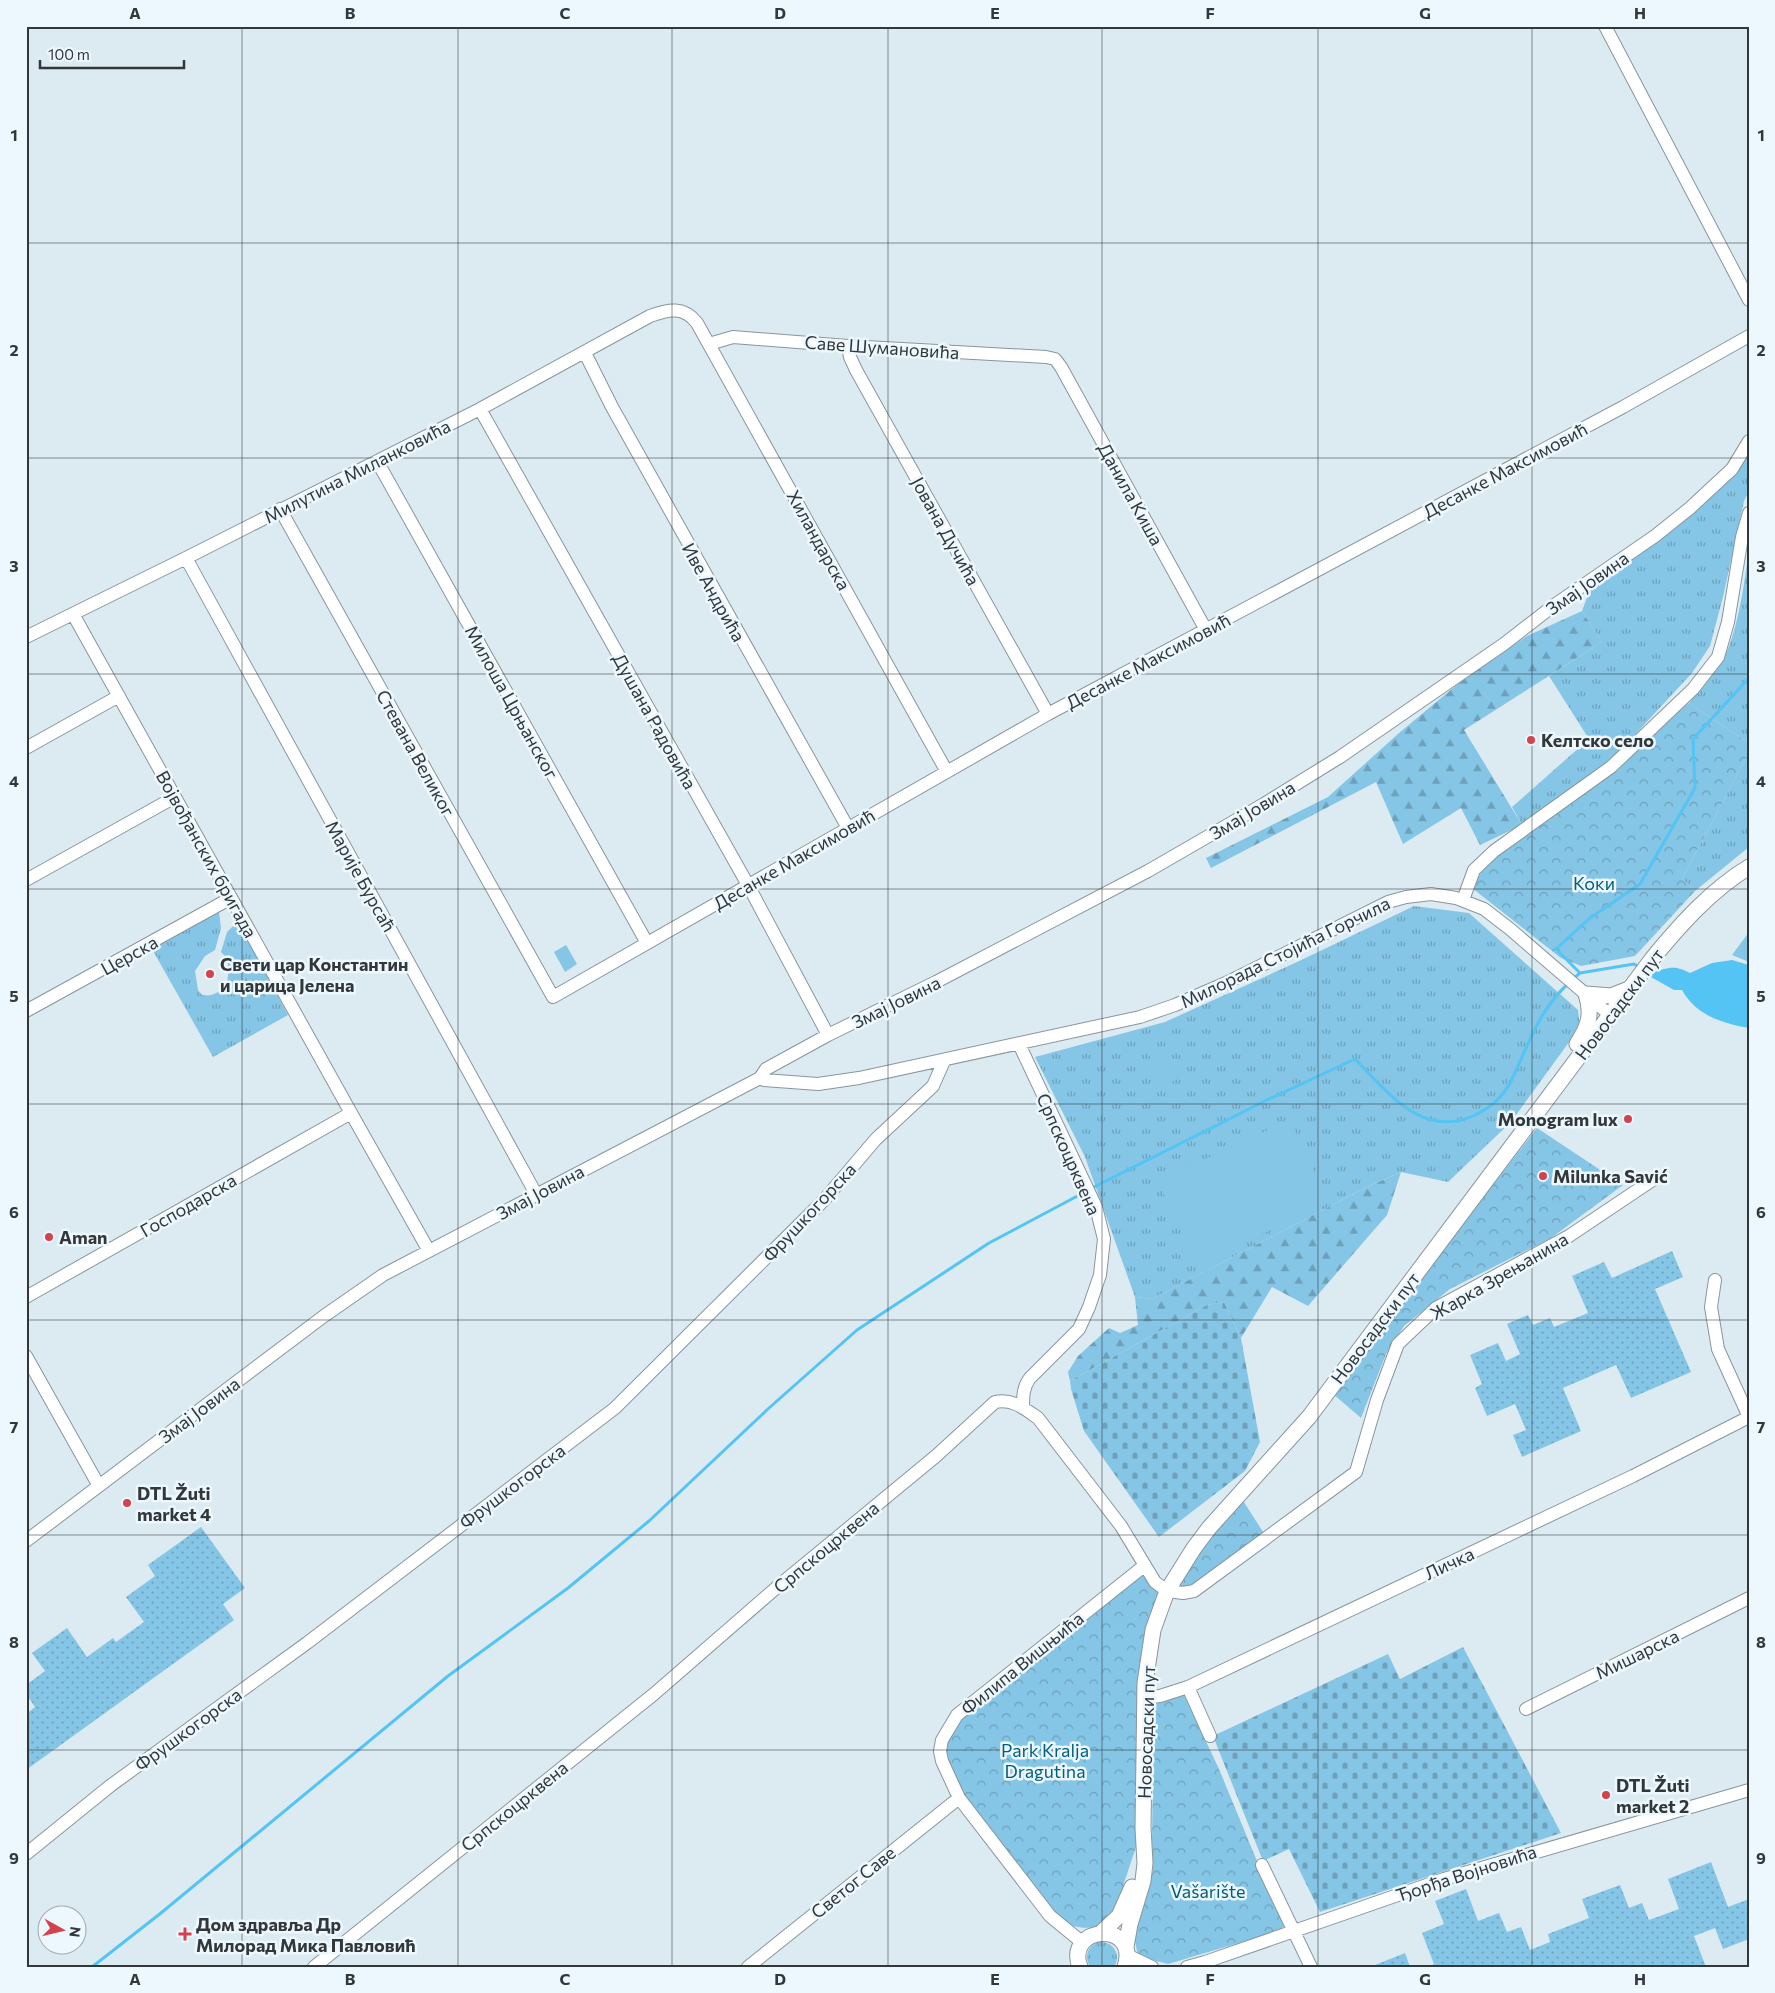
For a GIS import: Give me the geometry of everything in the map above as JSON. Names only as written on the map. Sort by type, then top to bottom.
[{"type":"main road","name":"Новосадски пут","points":[[1126,1956],[1130,1924],[1143,1881],[1145,1863],[1142,1847],[1144,1698],[1153,1630],[1167,1591],[1194,1548],[1210,1528],[1309,1416],[1652,959],[1676,930],[1732,877],[1749,867]]},
{"type":"main road","points":[[1581,990],[1611,996],[1629,989]]},
{"type":"main road","points":[[1571,1067],[1574,1048],[1589,1022],[1590,1012],[1581,990]]},
{"type":"main road","name":"Новосадски пут","points":[[1083,1942],[1088,1937],[1102,1932],[1119,1916],[1128,1900],[1142,1847]]},
{"type":"main road","points":[[1102,1932],[1116,1936],[1126,1956]]},
{"type":"main road","points":[[1079,1966],[1080,1949],[1083,1942]]},
{"type":"street","points":[[1605,26],[1749,300]]},
{"type":"street","name":"Милутина Миланковића","points":[[26,637],[480,409],[650,316],[668,311],[687,312]]},
{"type":"street","name":"Хиландарска","points":[[687,312],[697,323],[709,344],[947,772]]},
{"type":"street","name":"Десанке Максимовић","points":[[553,996],[1048,714],[1623,407],[1749,336]]},
{"type":"street","name":"Саве Шумановића","points":[[709,344],[733,337],[848,346],[1037,356],[1055,359]]},
{"type":"street","name":"Јована Дучића","points":[[848,346],[850,357],[856,370],[1048,714]]},
{"type":"street","name":"Иве Андрића","points":[[585,353],[621,425],[848,828]]},
{"type":"street","name":"Данила Киша","points":[[1055,359],[1206,630]]},
{"type":"street","name":"Душана Радовића","points":[[480,409],[748,886],[828,1035]]},
{"type":"street","name":"Змај Јовина","points":[[26,1541],[358,1291],[383,1275],[760,1078],[766,1068],[828,1035],[936,982],[1148,871],[1264,804],[1340,757],[1504,644],[1566,596],[1656,536],[1732,469],[1746,445]]},
{"type":"street","name":"Милоша Црњанског","points":[[377,461],[647,943]]},
{"type":"street","name":"Стевана Великог","points":[[280,509],[553,996]]},
{"type":"street","points":[[1463,900],[1474,870],[1494,851],[1611,767],[1693,689],[1718,657],[1728,622],[1742,537],[1749,513]]},
{"type":"street","name":"Марије Бурсаћ","points":[[186,558],[536,1194]]},
{"type":"street","name":"Војвођанских бригада","points":[[73,614],[350,1113],[429,1250]]},
{"type":"street","points":[[26,748],[119,696]]},
{"type":"street","points":[[26,880],[175,797]]},
{"type":"street","name":"Милорада Стојића Горчила","points":[[760,1078],[805,1084],[830,1083],[944,1061],[1140,1017],[1175,1005],[1226,983],[1397,899],[1431,894],[1475,904],[1497,918],[1610,1015]]},
{"type":"street","name":"Церска","points":[[26,1011],[231,898]]},
{"type":"street","name":"Српскоцрквена","points":[[314,1967],[654,1694],[776,1588],[936,1456],[996,1402],[1003,1400],[1023,1408],[1026,1384],[1079,1329],[1090,1307],[1100,1275],[1104,1239],[1096,1207],[1019,1044]]},
{"type":"street","name":"Фрушкогорска","points":[[26,1854],[110,1786],[307,1643],[615,1408],[824,1200],[876,1139],[934,1086],[944,1061]]},
{"type":"street","name":"Господарска","points":[[26,1297],[350,1113]]},
{"type":"street","name":"Жарка Зрењанина","points":[[1167,1591],[1183,1593],[1200,1588],[1356,1472],[1377,1400],[1398,1344],[1436,1308],[1569,1236],[1657,1177]]},
{"type":"street","points":[[1714,1280],[1711,1307],[1718,1349],[1749,1417]]},
{"type":"street","points":[[26,1356],[99,1486]]},
{"type":"street","points":[[1023,1408],[1038,1418],[1076,1466],[1121,1526],[1155,1582],[1167,1591]]},
{"type":"street","name":"Личка","points":[[1144,1698],[1160,1696],[1188,1687],[1633,1476],[1749,1417]]},
{"type":"street","name":"Филипа Вишњића","points":[[1083,1942],[1050,1916],[959,1798],[942,1761],[940,1751],[942,1740],[957,1715],[1144,1566]]},
{"type":"street","name":"Мишарска","points":[[1526,1709],[1749,1598]]},
{"type":"street","points":[[1188,1687],[1210,1736]]},
{"type":"street","name":"Ђорђа Војновића","points":[[1187,1967],[1206,1965],[1293,1931],[1444,1879],[1749,1790]]},
{"type":"street","name":"Светог Саве","points":[[748,1967],[959,1798]]},
{"type":"street","points":[[1262,1865],[1311,1967]]},
{"type":"street","points":[[1126,1956],[1152,1967]]},
{"type":"green space","points":[[1749,447],[1749,491],[1744,501],[1710,646],[1692,673],[1629,741],[1609,760],[1522,825],[1512,807],[1589,739],[1549,676],[1602,642],[1582,611],[1592,584],[1647,548]]},
{"type":"green space","points":[[1749,550],[1749,743],[1689,703],[1715,671],[1728,649],[1739,613]]},
{"type":"green space","points":[[1582,611],[1602,642],[1464,730],[1522,825],[1480,845],[1461,808],[1403,844],[1376,782],[1211,868],[1206,858],[1328,797],[1399,733],[1470,674],[1527,636]]},
{"type":"green space","name":"Коки","points":[[1689,703],[1749,743],[1749,752],[1682,879],[1695,891],[1635,956],[1581,966],[1561,958],[1472,888],[1481,873],[1494,859],[1530,831],[1618,770],[1669,719]]},
{"type":"green space","points":[[1749,752],[1749,847],[1695,891],[1682,879]]},
{"type":"green space","points":[[1414,906],[1469,913],[1578,1010],[1580,1027],[1511,1122],[1448,1182],[1401,1172],[1367,1187],[1152,1299],[1135,1297],[1085,1157],[1035,1057],[1165,1022]]},
{"type":"green space","points":[[219,912],[221,928],[215,950],[205,956],[195,971],[198,990],[202,995],[214,994],[220,991],[227,982],[227,962],[221,952],[227,932],[238,921],[288,1015],[213,1057],[152,949]]},
{"type":"green space","points":[[1749,932],[1749,962],[1732,955]]},
{"type":"green space","points":[[566,945],[577,964],[565,972],[554,952]]},
{"type":"green space","points":[[1163,1048],[1178,1079],[1163,1086],[1149,1055]]},
{"type":"green space","points":[[1290,1120],[1329,1203],[1196,1265],[1158,1181]]},
{"type":"green space","points":[[1537,1128],[1623,1185],[1551,1238],[1450,1289],[1404,1326],[1386,1354],[1361,1418],[1332,1393]]},
{"type":"green space","points":[[1401,1172],[1387,1215],[1308,1306],[1272,1287],[1241,1338],[1224,1302],[1207,1305],[1070,1381],[1068,1372],[1078,1356],[1109,1328],[1120,1333],[1138,1325],[1135,1297],[1152,1299],[1367,1187]]},
{"type":"green space","points":[[1672,1251],[1683,1277],[1655,1289],[1691,1372],[1631,1398],[1616,1365],[1563,1388],[1581,1431],[1522,1457],[1513,1435],[1526,1430],[1515,1404],[1487,1416],[1475,1388],[1482,1384],[1470,1355],[1498,1343],[1506,1361],[1520,1354],[1507,1324],[1528,1315],[1533,1325],[1550,1318],[1554,1327],[1588,1313],[1572,1276],[1604,1262],[1612,1278]]},
{"type":"green space","points":[[1224,1302],[1241,1338],[1260,1442],[1245,1471],[1159,1537],[1084,1431],[1070,1381],[1207,1305]]},
{"type":"green space","points":[[1242,1499],[1263,1532],[1204,1578],[1187,1587],[1176,1586],[1201,1549]]},
{"type":"green space","points":[[201,1527],[245,1588],[223,1604],[234,1620],[26,1770],[26,1714],[35,1707],[26,1694],[26,1685],[45,1671],[32,1653],[67,1628],[87,1657],[113,1638],[116,1642],[144,1622],[126,1597],[155,1576],[148,1565]]},
{"type":"green space","name":"Park Kralja Dragutina","points":[[1144,1566],[1167,1591],[1138,1776],[1136,1847],[1124,1883],[1122,1900],[1113,1913],[1099,1927],[1079,1927],[1050,1916],[959,1798],[942,1740],[957,1715]]},
{"type":"green space","points":[[1463,1647],[1561,1833],[1320,1912],[1289,1849],[1263,1861],[1213,1736],[1388,1654],[1400,1679]]},
{"type":"green space","name":"Vašarište","points":[[1184,1695],[1219,1769],[1285,1929],[1168,1964],[1138,1956],[1134,1936],[1153,1871],[1154,1704]]},
{"type":"green space","points":[[1711,1862],[1728,1907],[1749,1899],[1749,1939],[1723,1949],[1715,1928],[1694,1936],[1706,1967],[1427,1967],[1434,1964],[1422,1933],[1444,1924],[1435,1901],[1466,1889],[1478,1921],[1499,1913],[1507,1932],[1521,1927],[1530,1950],[1550,1942],[1548,1934],[1589,1918],[1582,1899],[1620,1885],[1629,1908],[1642,1903],[1649,1920],[1679,1909],[1668,1879]]},
{"type":"green space","points":[[1099,1942],[1104,1942],[1115,1949],[1117,1957],[1114,1967],[1090,1967],[1087,1959],[1089,1949]]},
{"type":"green space","points":[[1405,1953],[1410,1967],[1370,1967]]},
{"type":"shaded area","points":[[1732,960],[1749,965],[1749,1028],[1719,1020],[1702,1012],[1694,1006],[1682,990],[1674,990],[1651,977],[1650,973],[1666,968],[1680,968],[1690,973],[1712,963]]},
{"type":"waterway","points":[[1580,973],[1556,949],[1590,918],[1640,884],[1695,788],[1693,739],[1749,678]]},
{"type":"waterway","points":[[1574,978],[1580,973],[1634,964],[1639,967]]},
{"type":"waterway","points":[[1090,1189],[1269,1099],[1355,1059],[1393,1098],[1422,1117],[1439,1121],[1456,1121],[1475,1115],[1495,1102],[1507,1088],[1541,1017],[1569,983]]},
{"type":"waterway","points":[[92,1967],[161,1913],[448,1676],[568,1588],[649,1521],[769,1408],[857,1330],[989,1243],[1085,1192]]},
{"type":"place","name":"Келтско село","points":[[1531,740]]},
{"type":"place","name":"Свети цар Константин и царица Јелена","points":[[210,974]]},
{"type":"place","name":"Monogram lux","points":[[1628,1119]]},
{"type":"place","name":"Milunka Savić","points":[[1543,1176]]},
{"type":"place","name":"Aman","points":[[49,1237]]},
{"type":"place","name":"DTL Žuti market 4","points":[[127,1503]]},
{"type":"place","name":"DTL Žuti market 2","points":[[1606,1795]]},
{"type":"place","name":"Дом здравља Др Милорад Мика Павловић","points":[[185,1934]]}]
